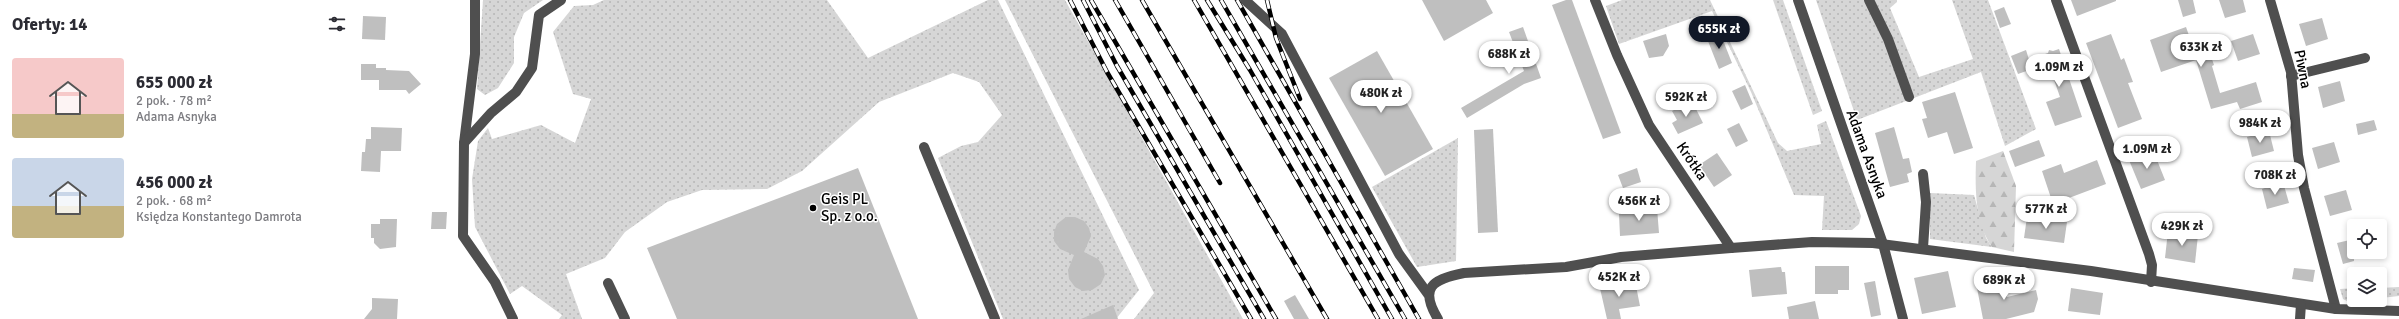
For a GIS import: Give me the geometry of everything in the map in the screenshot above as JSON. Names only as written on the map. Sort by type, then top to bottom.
[{"type":"street","points":[[475,0],[475,54],[464,142],[463,236],[495,282],[513,319]]},
{"type":"street","points":[[464,142],[491,113],[516,92],[532,68],[539,16],[558,0]]},
{"type":"street","points":[[1245,0],[1282,34],[1399,254],[1428,294]]},
{"type":"street","name":"Krótka","points":[[1595,0],[1617,55],[1649,125],[1731,248]]},
{"type":"street","name":"Adama Asnyka","points":[[1798,0],[1883,244],[1903,319]]},
{"type":"street","points":[[1869,0],[1888,39],[1909,97]]},
{"type":"street","points":[[2056,0],[2149,254],[2152,265],[2151,282]]},
{"type":"street","name":"Piwna","points":[[2270,0],[2292,76],[2298,155],[2304,188],[2336,309]]},
{"type":"street","points":[[2292,76],[2365,58]]},
{"type":"street","points":[[924,147],[995,319]]},
{"type":"street","points":[[1923,174],[1926,202],[1923,248]]},
{"type":"street","points":[[1438,319],[1428,300],[1428,294],[1434,283],[1448,276],[1464,273],[1566,267],[1621,257],[1812,242],[1883,244],[1923,248],[2336,309],[2399,311]]},
{"type":"street","points":[[608,283],[624,319]]},
{"type":"street","points":[[2300,304],[2300,319]]},
{"type":"green space","points":[[483,0],[543,0],[524,13],[514,37],[514,63],[498,88],[485,95],[477,89]]},
{"type":"green space","points":[[604,0],[827,0],[868,58],[988,0],[998,0],[1139,290],[1116,319],[1003,319],[938,158],[961,146],[978,142],[1002,115],[979,82],[953,73],[879,102],[802,171],[767,189],[702,190],[667,202],[625,232],[605,258],[566,274],[582,319],[559,319],[562,315],[522,286],[510,294],[475,227],[472,179],[478,141],[488,128],[492,139],[541,125],[575,143],[591,99],[573,94],[553,32],[574,6],[593,5]]},
{"type":"green space","points":[[1005,0],[1065,0],[1243,319],[1134,319],[1154,293]]},
{"type":"green space","points":[[1622,0],[1710,0],[1778,143],[1787,151],[1821,144],[1817,125],[1826,121],[1861,216],[1859,224],[1852,230],[1822,230],[1824,196],[1794,195],[1751,92],[1712,11],[1619,44],[1606,6]]},
{"type":"green space","points":[[1773,0],[1783,0],[1822,111],[1813,115]]},
{"type":"green space","points":[[1816,0],[1897,0],[1897,2],[1890,8],[1919,77],[1973,59],[1952,0],[1988,0],[2036,129],[2005,146],[1981,72],[1857,120]]},
{"type":"green space","points":[[1458,138],[1456,261],[1417,267],[1372,187]]},
{"type":"green space","points":[[2003,151],[2016,186],[2014,252],[1992,247],[1982,228],[1977,206],[1976,161]]},
{"type":"green space","points":[[1930,193],[1974,195],[1986,238],[1992,247],[1930,239]]},
{"type":"green space","points":[[2399,287],[2399,296],[2387,297],[2387,288]]},
{"type":"green space","points":[[2347,288],[2347,301],[2343,299],[2340,289]]},
{"type":"building","points":[[1422,0],[1486,0],[1493,13],[1444,41]]},
{"type":"building","points":[[1566,0],[1572,0],[1621,133],[1603,139],[1552,5]]},
{"type":"building","points":[[2071,0],[2116,0],[2116,1],[2077,16]]},
{"type":"building","points":[[2178,0],[2193,0],[2196,13],[2183,17]]},
{"type":"building","points":[[2219,0],[2243,0],[2246,12],[2225,18]]},
{"type":"building","points":[[2004,7],[2011,24],[2000,28],[1994,11]]},
{"type":"building","points":[[363,16],[386,17],[385,40],[362,39]]},
{"type":"building","points":[[2322,18],[2328,39],[2306,46],[2299,24]]},
{"type":"building","points":[[1523,27],[1541,78],[1524,84],[1467,118],[1461,108],[1524,71],[1509,32]]},
{"type":"building","points":[[2186,27],[2192,44],[2205,39],[2214,65],[2212,66],[2220,93],[2256,82],[2262,102],[2240,109],[2237,102],[2211,109],[2196,60],[2161,72],[2150,40]]},
{"type":"building","points":[[1719,30],[1732,63],[1719,69],[1706,36]]},
{"type":"building","points":[[1666,34],[1669,46],[1663,56],[1649,58],[1643,41]]},
{"type":"building","points":[[2111,34],[2121,60],[2124,58],[2133,82],[2128,83],[2142,119],[2118,128],[2086,43]]},
{"type":"building","points":[[2253,34],[2260,54],[2238,61],[2231,41]]},
{"type":"building","points":[[2059,49],[2082,117],[2055,126],[2046,102],[2060,97],[2052,74],[2040,78],[2033,58],[2048,53],[2049,50],[2053,51]]},
{"type":"building","points":[[2026,50],[2032,69],[2018,74],[2011,56]]},
{"type":"building","points":[[1377,51],[1433,149],[1385,176],[1329,78]]},
{"type":"building","points":[[361,64],[376,64],[376,68],[386,68],[386,70],[409,71],[421,84],[409,94],[406,90],[379,90],[379,80],[361,80]]},
{"type":"building","points":[[2340,81],[2345,101],[2323,108],[2318,87]]},
{"type":"building","points":[[1745,85],[1753,104],[1741,110],[1732,91]]},
{"type":"building","points":[[1955,92],[1973,148],[1954,154],[1947,132],[1928,138],[1922,119],[1927,118],[1922,102]]},
{"type":"building","points":[[1692,101],[1703,123],[1678,134],[1672,123],[1677,120],[1672,111]]},
{"type":"building","points":[[2374,120],[2377,130],[2358,135],[2356,124]]},
{"type":"building","points":[[1739,123],[1748,141],[1736,147],[1727,129]]},
{"type":"building","points":[[371,127],[402,128],[401,151],[381,151],[380,172],[361,171],[362,152],[365,152],[366,139],[371,139]]},
{"type":"building","points":[[1894,127],[1903,159],[1909,158],[1912,172],[1907,174],[1909,182],[1890,187],[1875,133]]},
{"type":"building","points":[[1493,129],[1498,232],[1478,233],[1474,130]]},
{"type":"building","points":[[2269,131],[2274,151],[2252,157],[2247,137]]},
{"type":"building","points":[[2039,140],[2045,156],[2015,167],[2009,151]]},
{"type":"building","points":[[2334,142],[2340,162],[2318,169],[2312,148]]},
{"type":"building","points":[[2153,150],[2165,180],[2141,189],[2129,160]]},
{"type":"building","points":[[1717,153],[1732,175],[1714,187],[1699,165]]},
{"type":"building","points":[[2097,160],[2106,184],[2053,204],[2042,171],[2061,164],[2064,173]]},
{"type":"building","name":"Geis PL Sp. z o.o.","points":[[858,168],[918,319],[677,319],[647,248]]},
{"type":"building","points":[[1637,168],[1641,182],[1623,188],[1618,175]]},
{"type":"building","points":[[2283,182],[2289,203],[2267,209],[2262,189]]},
{"type":"building","points":[[2346,190],[2352,210],[2330,216],[2324,196]]},
{"type":"building","points":[[1657,208],[1659,233],[1620,236],[1619,214],[1631,213],[1630,209]]},
{"type":"building","points":[[432,212],[447,212],[446,229],[431,229]]},
{"type":"building","points":[[1066,217],[1075,217],[1084,221],[1089,228],[1091,236],[1084,252],[1098,259],[1103,266],[1105,275],[1101,284],[1092,290],[1083,291],[1075,287],[1069,279],[1068,270],[1074,255],[1060,249],[1054,241],[1054,232],[1057,224]]},
{"type":"building","points":[[2027,217],[2067,222],[2064,243],[2024,238]]},
{"type":"building","points":[[380,219],[397,219],[396,247],[380,249],[374,243],[374,238],[371,238],[371,224],[380,224]]},
{"type":"building","points":[[2168,231],[2198,235],[2195,263],[2165,258]]},
{"type":"building","points":[[2347,241],[2347,259],[2354,259],[2354,261],[2343,264],[2337,243]]},
{"type":"building","points":[[1815,266],[1849,266],[1849,290],[1838,290],[1838,294],[1815,294]]},
{"type":"building","points":[[1781,267],[1782,272],[1785,272],[1787,294],[1752,297],[1749,270]]},
{"type":"building","points":[[2294,268],[2315,270],[2313,282],[2292,279]]},
{"type":"building","points":[[1948,271],[1956,307],[1922,314],[1914,278]]},
{"type":"building","points":[[2002,277],[2007,297],[2036,290],[2038,299],[2034,312],[2006,319],[1983,319],[1976,283]]},
{"type":"building","points":[[1635,281],[1640,306],[1619,309],[1621,319],[1607,319],[1599,284]]},
{"type":"building","points":[[1875,281],[1881,315],[1871,317],[1864,283]]},
{"type":"building","points":[[2071,288],[2103,293],[2100,315],[2068,311]]},
{"type":"building","points":[[1295,295],[1309,319],[1294,319],[1284,301]]},
{"type":"building","points":[[372,298],[398,299],[397,319],[364,319],[372,309]]},
{"type":"building","points":[[1815,301],[1819,319],[1789,319],[1787,307]]},
{"type":"building","points":[[1113,305],[1118,319],[1081,319]]},
{"type":"railway","points":[[1070,0],[1107,72],[1251,319]]},
{"type":"railway","points":[[1083,0],[1117,66],[1264,319]]},
{"type":"railway","points":[[1091,0],[1276,319]]},
{"type":"railway","points":[[1115,0],[1220,183]]},
{"type":"railway","points":[[1142,0],[1327,319]]},
{"type":"railway","points":[[1194,0],[1378,319]]},
{"type":"railway","points":[[1207,0],[1250,70],[1392,319]]},
{"type":"railway","points":[[1221,0],[1405,319]]},
{"type":"railway","points":[[1237,0],[1419,319]]},
{"type":"railway","points":[[1267,0],[1276,38],[1300,99]]},
{"type":"place","name":"Geis PL Sp. z o.o.","points":[[813,208]]}]
